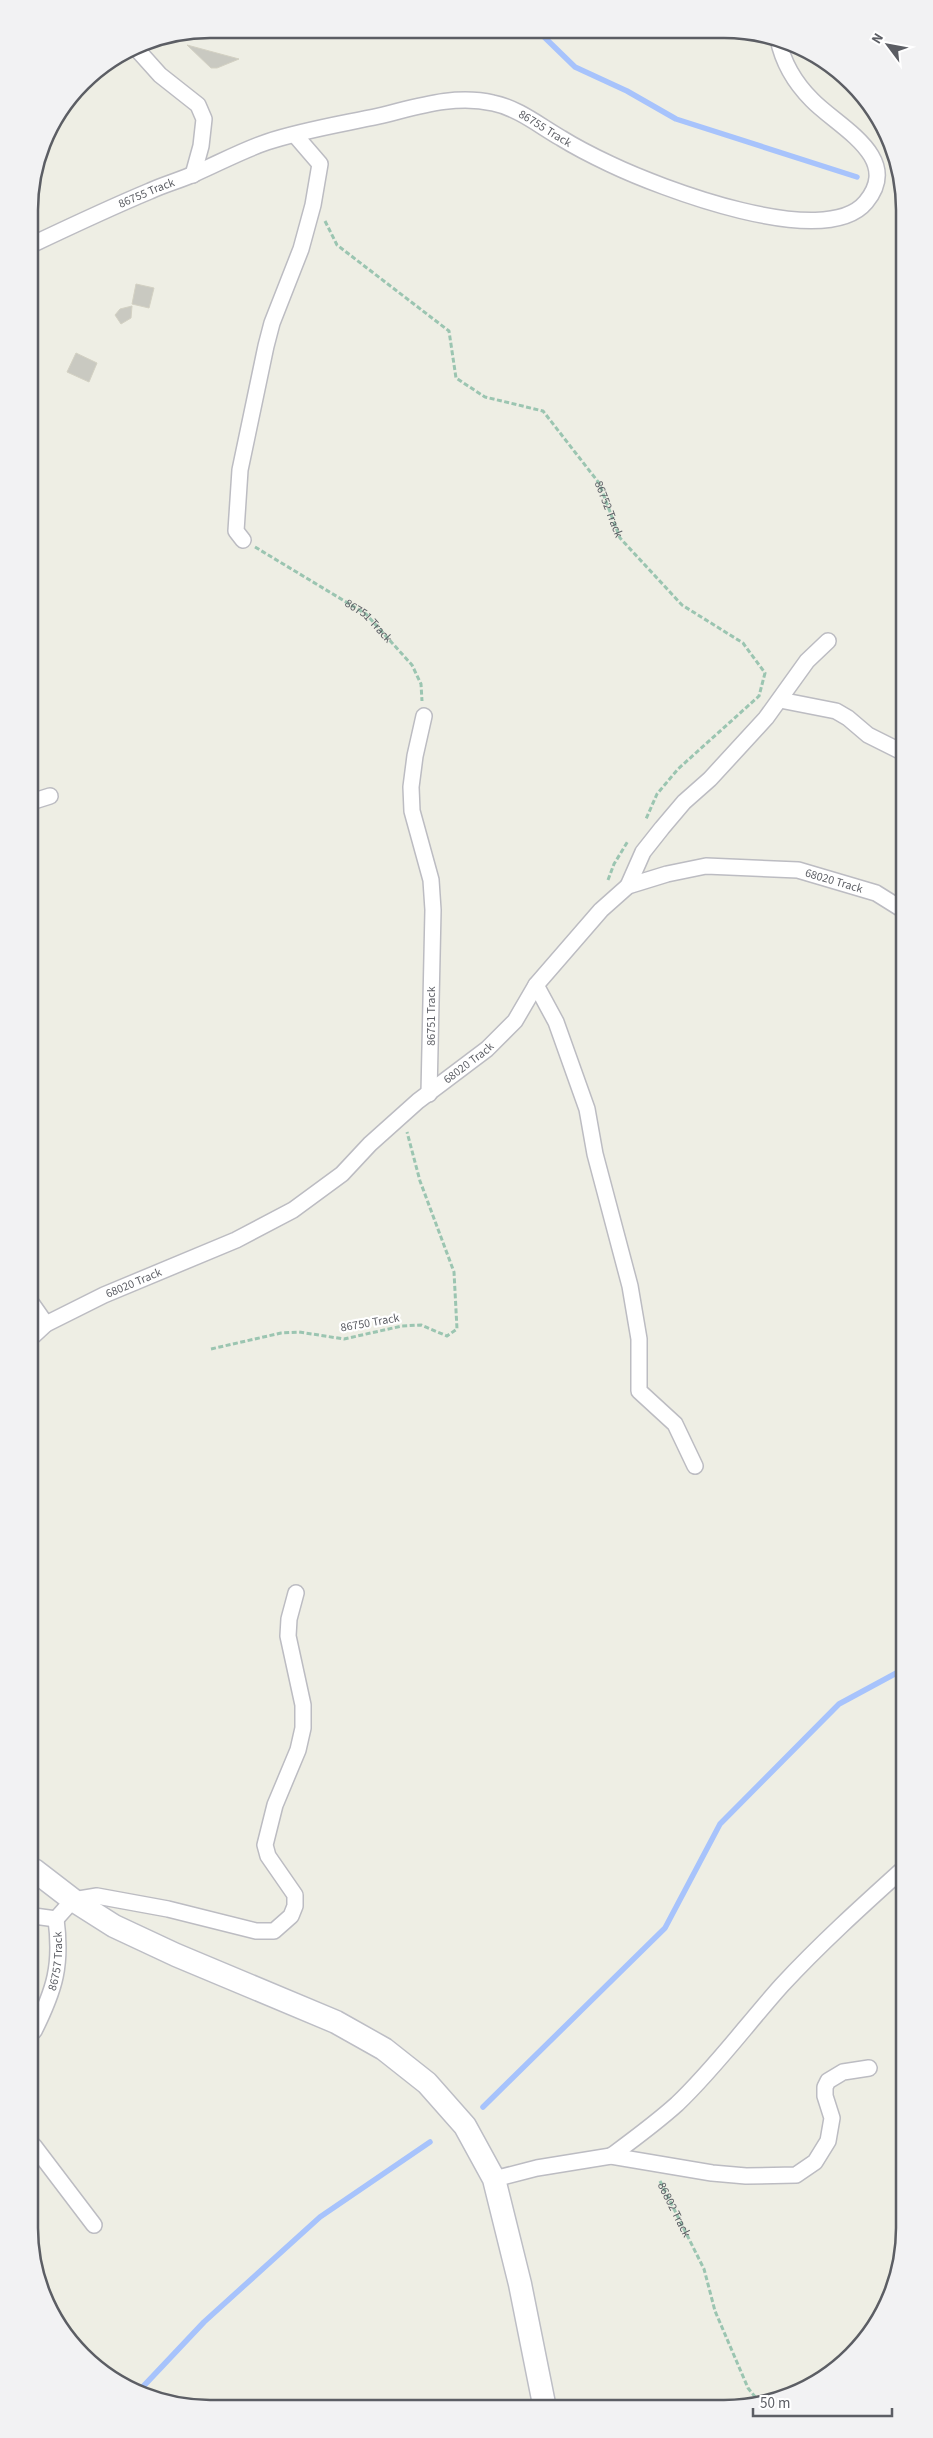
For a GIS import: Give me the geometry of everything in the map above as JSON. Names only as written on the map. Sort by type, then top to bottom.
[{"type":"street","name":"86755 Track","points":[[38,242],[152,190],[193,175],[266,142],[440,101],[472,99],[497,104],[521,114],[564,141],[612,165],[707,202],[745,212],[780,218],[836,218],[854,212],[866,203],[874,188],[877,171],[873,158],[861,141],[813,102],[792,77],[779,47]]},
{"type":"street","points":[[140,52],[160,75],[198,105],[204,119],[201,146],[193,175]]},
{"type":"street","points":[[243,540],[236,531],[240,470],[272,323],[301,249],[313,205],[320,164],[295,135]]},
{"type":"street","points":[[628,886],[643,852],[662,828],[684,802],[710,779],[780,700],[808,662],[828,641]]},
{"type":"street","points":[[780,700],[836,711],[848,718],[868,735],[896,749]]},
{"type":"street","name":"86751 Track","points":[[424,716],[415,756],[411,787],[412,812],[431,880],[433,910],[429,1094]]},
{"type":"street","points":[[38,800],[50,796]]},
{"type":"street","name":"68020 Track","points":[[38,1332],[46,1324],[104,1295],[236,1240],[293,1210],[342,1174],[370,1144],[403,1114],[487,1050],[515,1022],[536,985],[601,910],[628,886],[667,874],[706,866],[798,870],[876,893],[896,905]]},
{"type":"street","points":[[536,985],[556,1022],[587,1109],[595,1154],[630,1286],[639,1339],[639,1391],[675,1424],[695,1466]]},
{"type":"street","points":[[38,1313],[46,1324]]},
{"type":"street","points":[[38,1917],[56,1919],[73,1900],[97,1896],[129,1901],[256,1931],[274,1931],[291,1916],[295,1906],[295,1895],[268,1856],[265,1845],[275,1805],[298,1750],[303,1728],[303,1705],[288,1636],[289,1620],[296,1593]]},
{"type":"street","points":[[38,1873],[73,1900],[123,1930],[176,1955],[336,2022],[384,2048],[427,2083],[465,2126],[494,2179],[520,2284],[543,2400]]},
{"type":"street","points":[[611,2156],[644,2132],[676,2104],[705,2075],[790,1978],[895,1877]]},
{"type":"street","name":"86757 Track","points":[[38,2022],[50,1996],[58,1970],[60,1952],[56,1919]]},
{"type":"street","points":[[494,2179],[537,2168],[611,2156],[746,2176],[796,2175],[815,2162],[828,2141],[832,2118],[825,2096],[825,2087],[828,2080],[842,2072],[869,2068]]},
{"type":"street","points":[[38,2151],[94,2225]]},
{"type":"path","name":"86752 Track","points":[[313,205],[329,225],[337,245],[449,331],[456,378],[485,397],[543,411],[599,483],[620,538],[682,605],[743,643],[765,673],[759,696],[678,770],[657,794],[646,821]]},
{"type":"path","name":"86751 Track","points":[[243,540],[366,614],[381,628],[399,653],[412,665],[420,684],[424,716]]},
{"type":"path","points":[[601,910],[614,864],[634,834]]},
{"type":"path","name":"86750 Track","points":[[211,1349],[281,1333],[300,1332],[344,1339],[402,1326],[421,1325],[448,1336],[457,1329],[454,1272],[420,1181],[403,1114]]},
{"type":"path","name":"86802 Track","points":[[652,2163],[704,2269],[715,2311],[748,2388],[755,2397]]},
{"type":"building","points":[[187,45],[239,59],[217,68],[211,68]]},
{"type":"building","points":[[136,284],[154,288],[149,308],[132,304]]},
{"type":"building","points":[[132,306],[131,318],[121,324],[115,315],[120,309]]},
{"type":"building","points":[[76,353],[97,363],[89,382],[67,372]]},
{"type":"waterway","points":[[545,38],[575,67],[627,91],[676,119],[857,177]]},
{"type":"waterway","points":[[483,2107],[665,1928],[720,1824],[839,1704],[895,1674]]},
{"type":"waterway","points":[[143,2387],[204,2322],[320,2217],[430,2142]]}]
